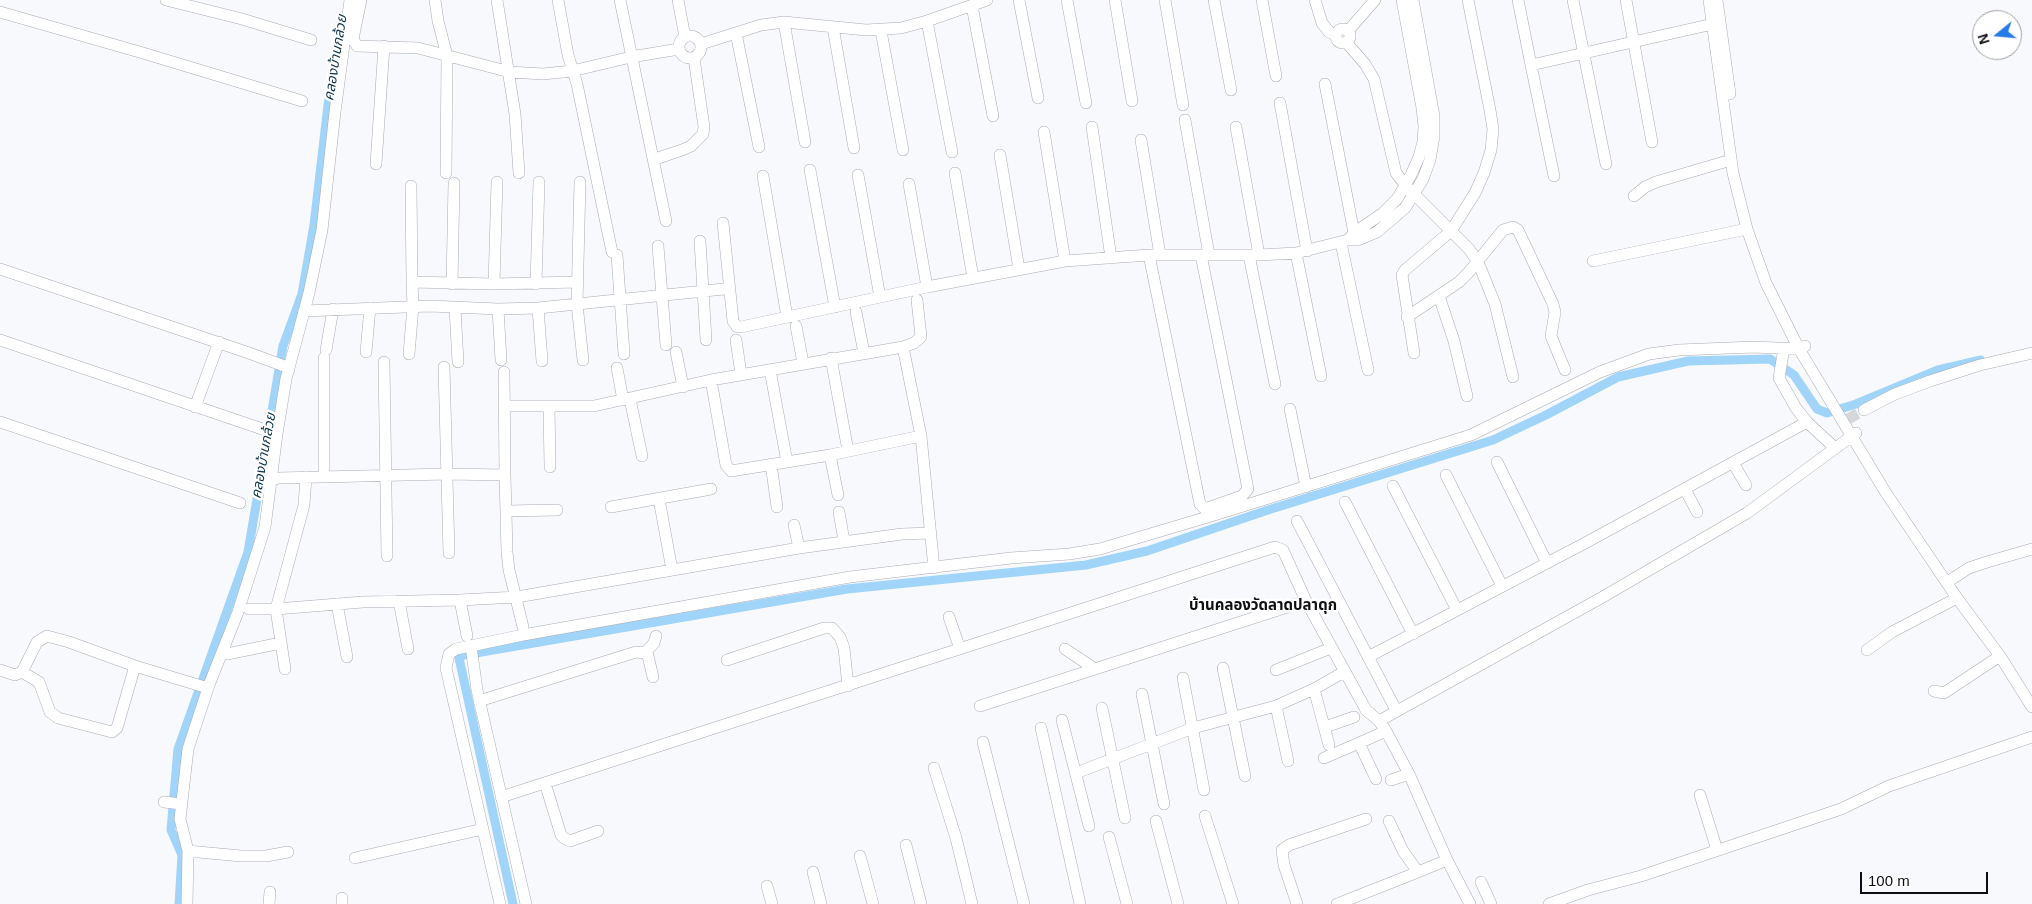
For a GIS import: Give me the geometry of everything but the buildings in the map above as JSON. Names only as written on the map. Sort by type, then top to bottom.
[{"type":"street","points":[[166,0],[242,19],[311,40]]},
{"type":"street","points":[[187,904],[188,851],[180,819],[188,749],[206,687],[238,612],[265,527],[274,433],[322,230],[350,0]]},
{"type":"street","points":[[361,0],[353,39],[355,43],[363,47],[418,48],[510,72],[543,74],[572,71],[631,57],[679,50]]},
{"type":"street","points":[[435,0],[442,44],[447,56],[446,173]]},
{"type":"street","points":[[497,0],[510,72],[519,173]]},
{"type":"street","points":[[558,0],[572,71],[614,254],[624,354]]},
{"type":"street","points":[[620,0],[631,57],[655,158],[666,221]]},
{"type":"street","points":[[678,0],[685,37]]},
{"type":"street","points":[[701,44],[761,25],[784,22],[881,31],[927,21],[987,0]]},
{"type":"street","points":[[1019,0],[1038,98]]},
{"type":"street","points":[[1067,0],[1086,103]]},
{"type":"street","points":[[1115,0],[1132,101]]},
{"type":"street","points":[[1165,0],[1183,105]]},
{"type":"street","points":[[1214,0],[1231,90]]},
{"type":"street","points":[[1262,0],[1276,76]]},
{"type":"street","points":[[1315,0],[1322,23],[1329,32],[1342,38],[1366,64],[1374,79],[1396,173],[1410,190],[1469,249],[1478,262],[1495,304],[1513,377]]},
{"type":"street","points":[[1332,52],[1375,0]]},
{"type":"street","points":[[1414,353],[1402,275],[1405,270],[1451,231],[1464,212],[1484,173],[1491,150],[1493,129],[1468,0]]},
{"type":"street","points":[[1518,0],[1554,176]]},
{"type":"street","points":[[1573,0],[1606,164]]},
{"type":"street","points":[[1626,0],[1652,142]]},
{"type":"street","points":[[1709,0],[1731,160],[1747,229],[1766,283],[1854,435],[2032,695]]},
{"type":"street","points":[[1717,0],[1744,197],[1757,242],[1802,347]]},
{"type":"street","points":[[723,223],[733,321],[735,325],[741,327],[927,287],[1065,261],[1154,255],[1254,255],[1302,252],[1350,239],[1410,190],[1423,142],[1424,126],[1414,34],[1402,1]]},
{"type":"street","points":[[972,6],[993,116]]},
{"type":"street","points":[[0,12],[302,101]]},
{"type":"street","points":[[927,21],[952,152]]},
{"type":"street","points":[[784,22],[805,142]]},
{"type":"street","points":[[1531,65],[1713,24]]},
{"type":"street","points":[[833,27],[854,148]]},
{"type":"street","points":[[881,31],[903,150]]},
{"type":"street","points":[[736,32],[759,147]]},
{"type":"street","points":[[693,36],[701,44],[700,52],[694,58],[686,58],[679,50],[680,42],[685,37],[693,36]]},
{"type":"street","points":[[376,164],[384,46]]},
{"type":"street","points":[[655,158],[691,146],[703,134],[704,127],[694,58]]},
{"type":"street","points":[[1325,84],[1350,239],[1368,370]]},
{"type":"street","points":[[1280,103],[1321,376]]},
{"type":"street","points":[[1141,140],[1154,255],[1200,504],[1205,509],[1242,496],[1248,489],[1205,255],[1185,120]]},
{"type":"street","points":[[1092,127],[1111,258]]},
{"type":"street","points":[[1236,127],[1275,384]]},
{"type":"street","points":[[1044,132],[1065,261]]},
{"type":"street","points":[[1000,155],[1019,270]]},
{"type":"street","points":[[1634,196],[1645,187],[1656,182],[1731,160]]},
{"type":"street","points":[[810,170],[835,307]]},
{"type":"street","points":[[955,173],[973,278]]},
{"type":"street","points":[[858,175],[880,298]]},
{"type":"street","points":[[763,176],[787,317]]},
{"type":"street","points":[[494,284],[497,182]]},
{"type":"street","points":[[536,284],[539,182]]},
{"type":"street","points":[[580,182],[577,304],[583,360]]},
{"type":"street","points":[[452,284],[454,183]]},
{"type":"street","points":[[909,184],[927,287]]},
{"type":"street","points":[[409,354],[413,306],[411,186]]},
{"type":"street","points":[[1407,317],[1458,282],[1478,262],[1503,230],[1513,227],[1518,230],[1553,304],[1555,312],[1551,336],[1565,370]]},
{"type":"street","points":[[1593,261],[1747,229]]},
{"type":"street","points":[[700,241],[706,340]]},
{"type":"street","points":[[658,246],[666,345]]},
{"type":"street","points":[[0,269],[219,342],[288,369]]},
{"type":"street","points":[[412,282],[536,284],[577,282]]},
{"type":"street","points":[[304,311],[413,306],[498,309],[538,308],[724,288]]},
{"type":"street","points":[[1439,296],[1454,341],[1467,396]]},
{"type":"street","points":[[504,406],[594,406],[741,374],[903,346],[914,343],[921,337],[917,300]]},
{"type":"street","points":[[366,352],[370,308]]},
{"type":"street","points":[[455,308],[458,362]]},
{"type":"street","points":[[538,308],[542,360]]},
{"type":"street","points":[[324,477],[325,354],[333,309]]},
{"type":"street","points":[[498,309],[501,360]]},
{"type":"street","points":[[856,312],[864,353]]},
{"type":"street","points":[[796,326],[803,363]]},
{"type":"street","points":[[0,340],[274,433]]},
{"type":"street","points":[[736,340],[741,374]]},
{"type":"street","points":[[195,407],[219,342]]},
{"type":"street","points":[[903,346],[921,436],[934,568]]},
{"type":"street","points":[[500,904],[446,668],[449,654],[456,649],[470,644],[826,581],[1100,549],[1471,435],[1600,372],[1649,354],[1678,350],[1766,347],[1782,353],[1802,347]]},
{"type":"street","points":[[676,352],[683,387]]},
{"type":"street","points":[[1864,410],[1895,394],[1930,381],[1980,365],[2032,352]]},
{"type":"street","points":[[1782,353],[1779,371],[1781,383],[1807,422],[1835,448]]},
{"type":"street","points":[[831,358],[848,451]]},
{"type":"street","points":[[384,362],[387,556]]},
{"type":"street","points":[[444,367],[449,553]]},
{"type":"street","points":[[617,368],[642,456]]},
{"type":"street","points":[[770,370],[787,462]]},
{"type":"street","points":[[504,372],[504,475],[507,511],[507,552],[509,570],[523,627]]},
{"type":"street","points":[[711,380],[726,465],[728,469],[735,471],[830,455],[921,436]]},
{"type":"street","points":[[549,406],[550,467]]},
{"type":"street","points":[[1290,409],[1306,487]]},
{"type":"street","points":[[0,422],[240,503]]},
{"type":"street","points":[[1368,657],[1547,563],[1807,422]]},
{"type":"street","points":[[1379,721],[1602,598],[1740,517],[1854,435]]},
{"type":"street","points":[[1854,435],[1886,493],[1957,598],[2000,656],[2032,706]]},
{"type":"street","points":[[830,455],[838,495]]},
{"type":"street","points":[[1497,462],[1547,563]]},
{"type":"street","points":[[1733,463],[1746,485]]},
{"type":"street","points":[[771,464],[778,507]]},
{"type":"street","points":[[271,480],[306,477],[447,474],[504,475]]},
{"type":"street","points":[[1446,475],[1502,586]]},
{"type":"street","points":[[285,669],[276,609],[304,505],[306,477]]},
{"type":"street","points":[[1393,486],[1457,610]]},
{"type":"street","points":[[611,508],[711,489]]},
{"type":"street","points":[[1685,489],[1697,512]]},
{"type":"street","points":[[659,499],[672,570]]},
{"type":"street","points":[[1345,502],[1413,634]]},
{"type":"street","points":[[507,511],[557,510]]},
{"type":"street","points":[[839,512],[844,541]]},
{"type":"street","points":[[1297,521],[1396,710]]},
{"type":"street","points":[[794,525],[798,548]]},
{"type":"street","points":[[249,609],[517,597],[798,548],[902,534],[931,533]]},
{"type":"street","points":[[501,797],[1275,547],[1283,550],[1306,602],[1366,710],[1379,721],[1386,731],[1409,774],[1447,860],[1470,904]]},
{"type":"street","points":[[1952,579],[1969,568],[2032,549]]},
{"type":"street","points":[[1867,650],[1892,632],[1957,598]]},
{"type":"street","points":[[460,600],[470,644],[479,701],[526,904]]},
{"type":"street","points":[[399,601],[408,649]]},
{"type":"street","points":[[980,706],[1306,602]]},
{"type":"street","points":[[338,604],[347,657]]},
{"type":"street","points":[[949,617],[960,649]]},
{"type":"street","points":[[727,660],[824,628],[832,628],[840,638],[844,648],[848,686]]},
{"type":"street","points":[[0,670],[15,675],[22,672],[37,642],[47,636],[135,666],[206,687]]},
{"type":"street","points":[[645,653],[654,643],[656,636]]},
{"type":"street","points":[[227,654],[281,643]]},
{"type":"street","points":[[1276,670],[1331,648]]},
{"type":"street","points":[[1065,649],[1095,669]]},
{"type":"street","points":[[479,701],[636,652],[645,653],[648,656],[653,677]]},
{"type":"street","points":[[1934,691],[1944,693],[2000,656]]},
{"type":"street","points":[[22,672],[39,682],[50,712],[58,718],[112,732],[117,728],[135,666]]},
{"type":"street","points":[[1223,668],[1246,776]]},
{"type":"street","points":[[1076,773],[1153,745],[1193,728],[1276,706],[1314,689],[1344,672]]},
{"type":"street","points":[[1183,678],[1204,790]]},
{"type":"street","points":[[1314,689],[1329,745]]},
{"type":"street","points":[[1142,694],[1164,804]]},
{"type":"street","points":[[1276,706],[1288,761]]},
{"type":"street","points":[[1102,708],[1125,818]]},
{"type":"street","points":[[1325,727],[1354,718]]},
{"type":"street","points":[[1062,720],[1089,826]]},
{"type":"street","points":[[1041,728],[1080,904]]},
{"type":"street","points":[[1324,758],[1386,731]]},
{"type":"street","points":[[1549,904],[1841,809],[1889,786],[2032,737]]},
{"type":"street","points":[[983,742],[1024,904]]},
{"type":"street","points":[[1359,743],[1376,779]]},
{"type":"street","points":[[934,768],[956,838],[972,904]]},
{"type":"street","points":[[1391,780],[1409,774]]},
{"type":"street","points":[[545,782],[561,835],[564,838],[570,841],[598,831]]},
{"type":"street","points":[[1700,795],[1717,850]]},
{"type":"street","points":[[165,802],[181,803]]},
{"type":"street","points":[[1205,816],[1233,904]]},
{"type":"street","points":[[1297,904],[1284,865],[1282,850],[1289,845],[1366,819]]},
{"type":"street","points":[[1389,821],[1403,851],[1418,872]]},
{"type":"street","points":[[1156,822],[1178,904]]},
{"type":"street","points":[[355,858],[483,829]]},
{"type":"street","points":[[1109,837],[1126,904]]},
{"type":"street","points":[[906,845],[921,904]]},
{"type":"street","points":[[188,851],[241,856],[266,856],[288,852]]},
{"type":"street","points":[[860,856],[873,904]]},
{"type":"street","points":[[1337,904],[1447,860]]},
{"type":"street","points":[[813,872],[822,904]]},
{"type":"street","points":[[1481,882],[1491,904]]},
{"type":"street","points":[[767,886],[772,904]]},
{"type":"waterway","name":"คลองบ้านกล้วย","points":[[179,904],[182,855],[171,830],[178,749],[248,552],[283,346],[302,294],[314,225],[328,105],[343,16]]},
{"type":"waterway","points":[[513,904],[459,658],[464,655],[847,589],[1086,565],[1147,551],[1268,510],[1493,440],[1546,415],[1618,377],[1688,361],[1770,359],[1794,375],[1817,409],[1827,413],[1856,404],[1938,370],[1981,360]]},
{"type":"tunnel","points":[[1848,419],[1864,410]]},
{"type":"district","name":"บ้านคลองวัดลาดปลาดุก","points":[[1263,606]]}]
